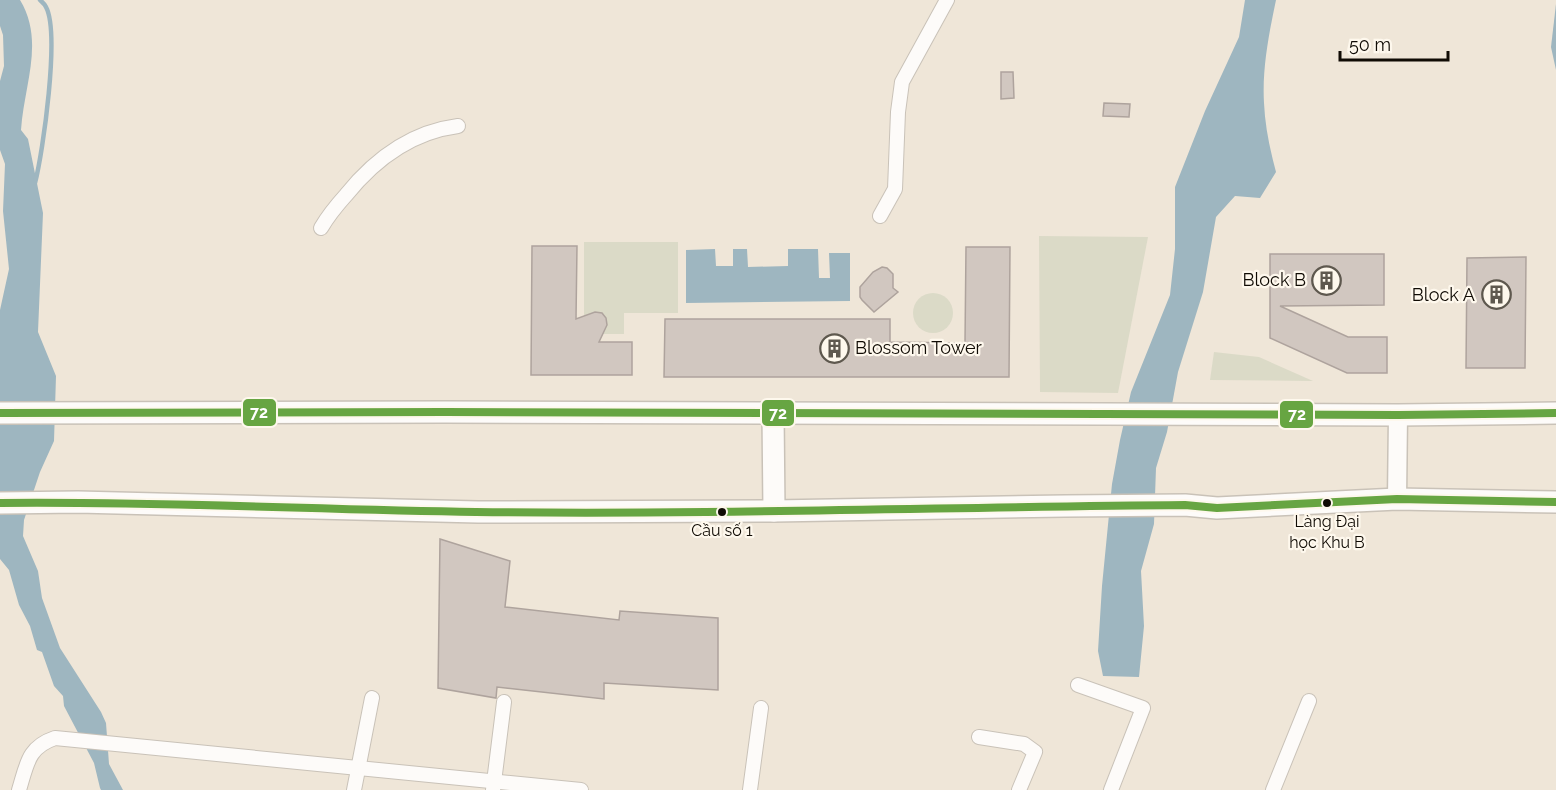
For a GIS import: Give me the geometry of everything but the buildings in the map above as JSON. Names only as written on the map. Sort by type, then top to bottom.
[{"type":"main road","points":[[0,413],[86,411],[1188,415],[1556,413]]},
{"type":"main road","points":[[773,413],[774,511]]},
{"type":"main road","points":[[1397,499],[1398,415]]},
{"type":"main road","points":[[0,503],[78,502],[478,512],[774,511],[1185,505],[1216,508],[1397,499],[1556,502]]},
{"type":"street","points":[[880,216],[895,189],[898,112],[902,82],[947,0]]},
{"type":"street","points":[[321,228],[350,190],[380,159],[412,140],[441,128],[458,126]]},
{"type":"street","points":[[1078,685],[1143,708],[1111,790]]},
{"type":"street","points":[[354,790],[372,698]]},
{"type":"street","points":[[1273,790],[1309,701]]},
{"type":"street","points":[[494,785],[504,702]]},
{"type":"street","points":[[750,790],[761,708]]},
{"type":"street","points":[[979,737],[1024,744],[1035,752],[1019,790]]},
{"type":"street","points":[[19,790],[31,754],[42,743],[56,738],[358,768],[494,785],[581,790]]},
{"type":"green space","points":[[1039,236],[1148,237],[1118,393],[1040,392]]},
{"type":"green space","points":[[584,242],[678,242],[678,313],[624,313],[624,334],[584,334]]},
{"type":"green space","points":[[933,293],[947,299],[953,313],[947,327],[933,333],[919,327],[913,313],[919,299]]},
{"type":"green space","points":[[1214,352],[1259,357],[1313,381],[1210,380]]},
{"type":"water","points":[[0,0],[20,0],[31,31],[31,64],[21,130],[28,139],[43,213],[38,332],[56,376],[54,441],[40,472],[24,520],[23,536],[38,571],[42,598],[60,648],[106,723],[109,764],[123,790],[101,790],[94,763],[64,706],[63,696],[54,686],[42,652],[37,650],[30,626],[19,605],[9,570],[0,559],[0,310],[9,269],[3,211],[5,164],[0,150],[0,81],[4,66]]},
{"type":"water","points":[[1245,0],[1276,0],[1267,51],[1264,90],[1267,129],[1276,172],[1260,198],[1235,196],[1216,217],[1203,292],[1178,372],[1167,432],[1156,468],[1154,524],[1141,571],[1144,626],[1139,677],[1103,676],[1098,651],[1102,586],[1112,484],[1120,440],[1131,392],[1170,295],[1175,249],[1175,187],[1205,111],[1239,37]]},
{"type":"water","points":[[1556,4],[1556,70],[1551,47]]},
{"type":"water","points":[[715,249],[716,266],[733,266],[733,249],[747,249],[748,267],[788,266],[788,249],[818,249],[819,278],[830,278],[829,253],[850,253],[850,301],[686,303],[686,250]]},
{"type":"waterway","points":[[35,183],[46,121],[51,66],[50,21],[46,6],[40,0]]},
{"type":"transit line","name":"72","points":[[0,413],[1398,415],[1556,413]]},
{"type":"transit line","name":"72","points":[[0,503],[119,503],[565,513],[1185,505],[1217,508],[1397,499],[1556,502]]},
{"type":"place","name":"Block B","points":[[1327,280]]},
{"type":"place","name":"Block A","points":[[1496,295]]},
{"type":"place","name":"Blossom Tower","points":[[834,348]]},
{"type":"place","name":"Làng Đại học Khu B","points":[[1327,503]]},
{"type":"place","name":"Cầu số 1","points":[[722,512]]}]
